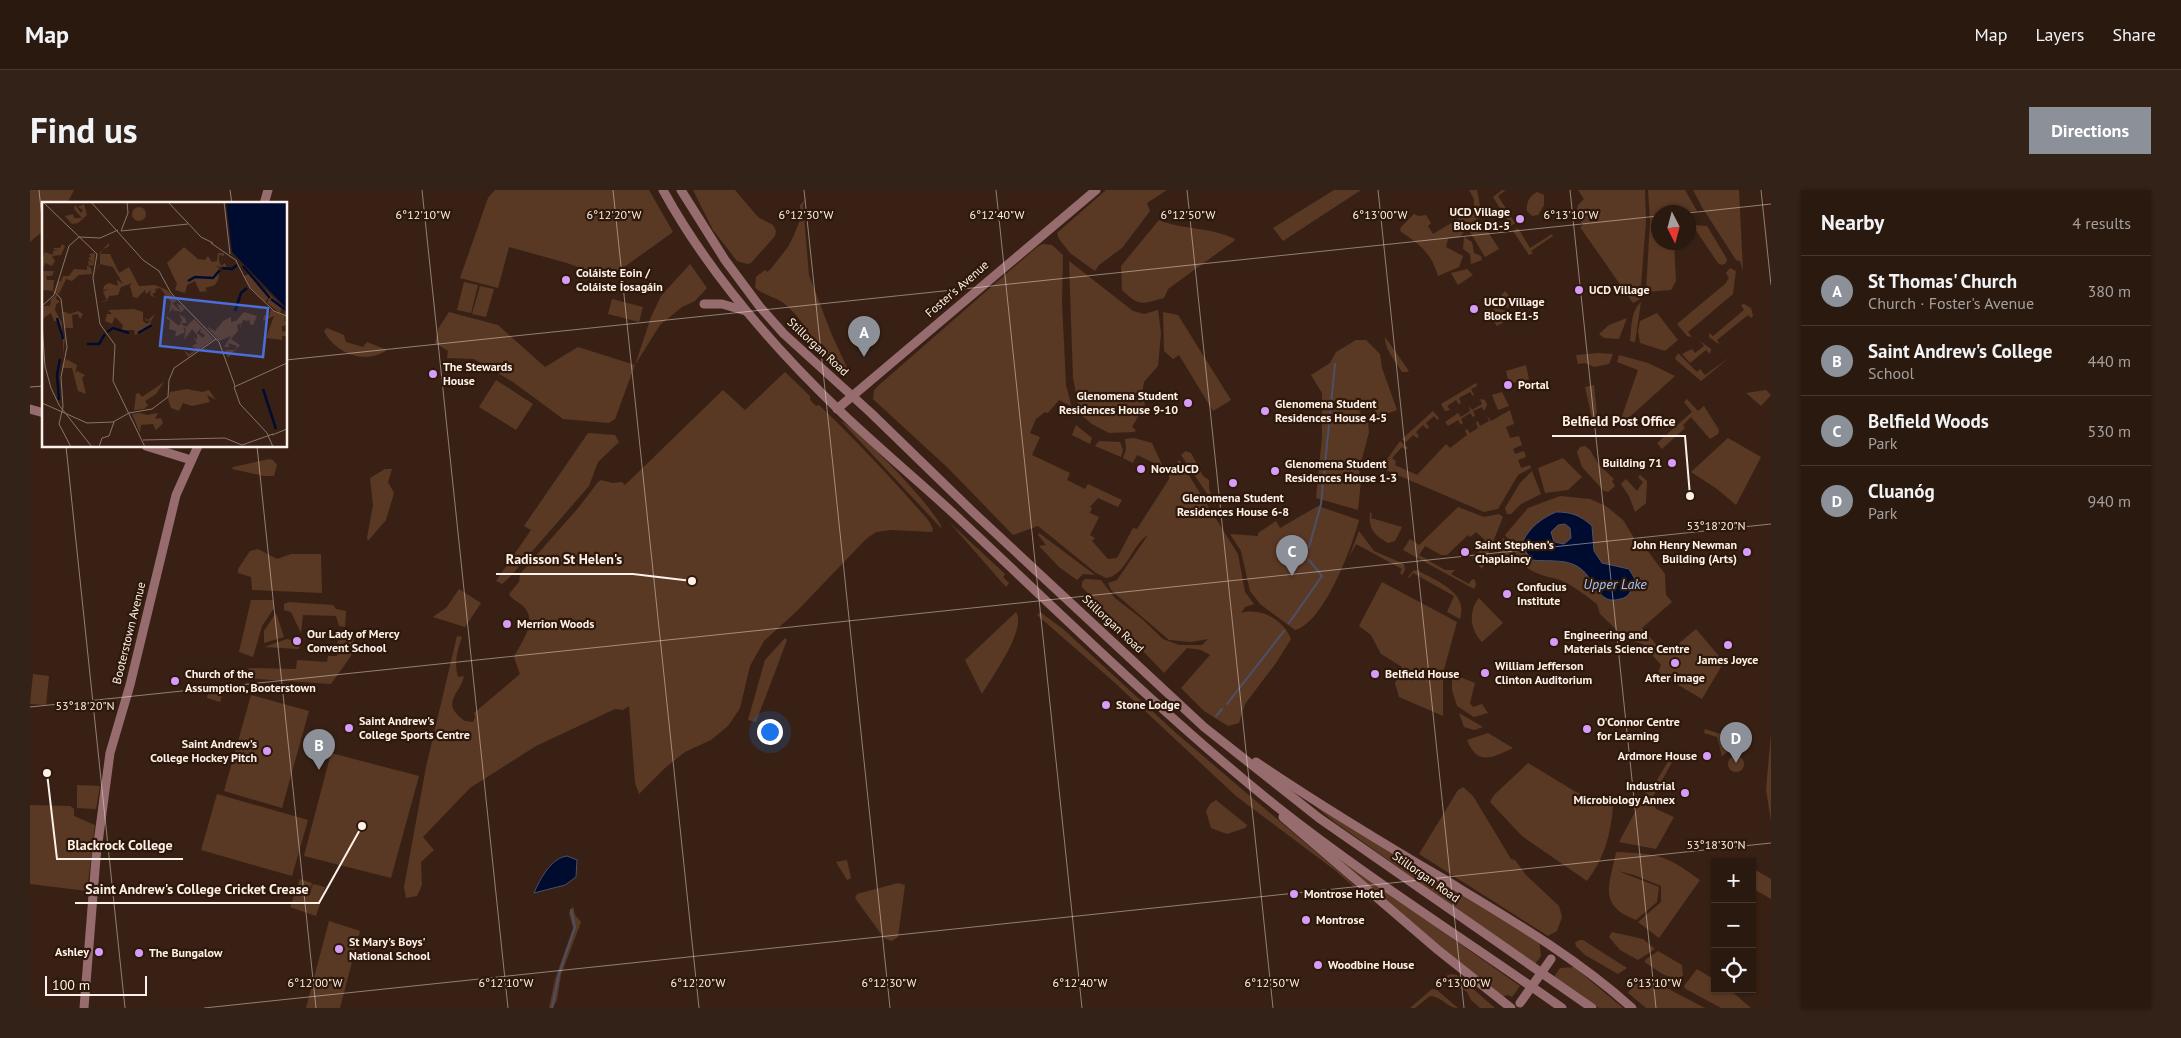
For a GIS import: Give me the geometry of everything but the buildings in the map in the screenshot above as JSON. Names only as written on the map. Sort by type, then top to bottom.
[{"type":"main road","points":[[662,190],[686,231],[746,311],[786,357],[837,409],[950,510],[1151,700],[1381,903],[1510,1008]]},
{"type":"main road","name":"Stillorgan Road","points":[[681,190],[725,260],[760,307],[784,334],[1204,726],[1319,818],[1592,1008]]},
{"type":"main road","name":"Foster's Avenue","points":[[837,409],[1096,190]]},
{"type":"main road","points":[[704,304],[722,304],[746,311]]},
{"type":"main road","points":[[152,448],[191,460]]},
{"type":"main road","name":"Booterstown Avenue","points":[[84,1008],[96,858],[110,753],[130,685],[176,494],[197,448]]},
{"type":"main road","points":[[1204,726],[1325,808],[1558,949],[1632,1008]]},
{"type":"main road","points":[[1213,754],[1319,838],[1562,1008]]},
{"type":"main road","points":[[1518,1005],[1558,949]]},
{"type":"shaded area","points":[[30,190],[74,190],[68,202],[42,202],[42,232],[30,242]]},
{"type":"shaded area","points":[[495,190],[649,190],[673,232],[613,275],[612,273],[605,277],[567,263],[509,247],[498,288],[460,278],[488,198]]},
{"type":"shaded area","points":[[693,190],[735,190],[758,217],[773,225],[776,231],[775,236],[751,263],[747,264],[737,261],[713,230]]},
{"type":"shaded area","points":[[1106,190],[1167,190],[1147,203],[1150,211],[1122,248],[1099,265],[1095,271],[1070,253],[1059,239],[1057,233]]},
{"type":"shaded area","points":[[1334,190],[1361,190],[1283,241],[1273,228]]},
{"type":"shaded area","points":[[1469,190],[1477,190],[1482,216],[1463,228],[1465,231],[1460,237],[1448,239],[1446,247],[1463,256],[1459,267],[1438,276],[1428,255],[1419,245],[1400,231],[1401,227],[1414,214],[1418,216],[1426,215],[1431,223],[1428,226],[1433,234],[1468,213],[1474,206],[1474,199]]},
{"type":"shaded area","points":[[1502,190],[1506,190],[1498,196],[1515,223],[1511,226],[1493,197]]},
{"type":"shaded area","points":[[1578,190],[1645,190],[1646,221],[1640,299],[1633,303],[1580,227],[1583,225],[1576,214],[1578,205],[1584,199]]},
{"type":"shaded area","points":[[1648,190],[1685,190],[1694,205],[1651,205],[1651,250],[1674,250],[1676,281],[1671,290],[1646,292],[1650,221]]},
{"type":"shaded area","points":[[1693,190],[1739,190],[1743,271],[1740,261],[1736,260]]},
{"type":"shaded area","points":[[1537,192],[1544,195],[1544,205],[1538,215],[1532,216],[1527,211],[1527,205],[1530,198]]},
{"type":"shaded area","points":[[807,198],[803,205],[809,275],[831,333],[849,372],[847,376],[823,353],[826,348],[821,343],[815,344],[806,328],[792,311],[782,302],[755,287],[756,277],[765,270],[767,272],[770,270],[788,247],[800,220],[800,205]]},
{"type":"shaded area","points":[[1159,220],[1178,226],[1216,232],[1235,239],[1168,289],[1164,298],[1141,303],[1122,290],[1121,266]]},
{"type":"shaded area","points":[[1483,224],[1499,249],[1485,257],[1470,232]]},
{"type":"shaded area","points":[[1696,225],[1707,226],[1727,259],[1726,263],[1722,265],[1718,263],[1696,230]]},
{"type":"shaded area","points":[[1518,228],[1530,248],[1552,234],[1553,236],[1531,251],[1533,253],[1529,255],[1513,231]]},
{"type":"shaded area","points":[[1464,237],[1472,242],[1474,253],[1481,256],[1482,260],[1471,264],[1470,254],[1463,249]]},
{"type":"shaded area","points":[[1043,244],[1052,245],[1063,255],[1062,302],[1066,385],[1073,412],[1069,410],[1071,406],[1059,400],[1048,413],[1045,412],[1036,419],[1030,433],[1040,437],[1032,455],[1070,473],[1067,480],[1085,489],[1088,484],[1122,500],[1118,507],[1098,498],[1090,507],[1092,508],[1090,513],[1099,517],[1090,535],[1095,538],[1092,541],[1108,559],[1117,558],[1133,528],[1137,529],[1169,479],[1169,475],[1180,461],[1238,554],[1245,592],[1254,604],[1245,607],[1241,613],[1256,612],[1271,617],[1283,626],[1291,639],[1276,663],[1245,704],[1239,723],[1228,726],[1204,711],[1181,688],[1210,655],[1201,650],[1187,648],[1164,673],[1082,587],[1082,582],[1085,579],[1101,580],[1115,598],[1142,619],[1163,639],[1179,645],[1202,645],[1208,639],[1191,642],[1169,640],[1111,590],[1108,583],[1117,580],[1148,535],[1142,539],[1119,572],[1106,578],[1096,573],[1038,526],[1013,535],[948,468],[873,399],[874,390],[879,385],[1037,247]]},
{"type":"shaded area","points":[[1069,261],[1133,311],[1144,314],[1158,310],[1161,333],[1158,366],[1144,382],[1142,394],[1145,405],[1132,427],[1136,430],[1134,432],[1109,433],[1092,424],[1080,414],[1073,378]]},
{"type":"shaded area","points":[[690,264],[707,288],[695,301],[682,307],[660,325],[635,365],[651,317],[661,296]]},
{"type":"shaded area","points":[[1730,268],[1736,271],[1733,294],[1688,332],[1692,337],[1687,336],[1677,324],[1725,284],[1729,278],[1726,273]]},
{"type":"shaded area","points":[[1467,269],[1473,275],[1458,285],[1451,273]]},
{"type":"shaded area","points":[[464,282],[478,285],[471,313],[457,310]]},
{"type":"shaded area","points":[[480,286],[494,289],[486,317],[472,314]]},
{"type":"shaded area","points":[[1505,291],[1515,303],[1511,304],[1508,308],[1493,304]]},
{"type":"shaded area","points":[[612,299],[643,307],[639,322],[608,314]]},
{"type":"shaded area","points":[[1641,302],[1635,342],[1630,341],[1633,315]]},
{"type":"shaded area","points":[[1744,304],[1751,308],[1753,316],[1751,318],[1748,315],[1717,340],[1720,345],[1709,337],[1709,333],[1713,336],[1744,310],[1741,305]]},
{"type":"shaded area","points":[[1495,308],[1514,313],[1514,316],[1497,326],[1487,311],[1488,309],[1490,312]]},
{"type":"shaded area","points":[[449,312],[498,325],[545,367],[578,347],[635,365],[615,419],[609,423],[563,419],[513,382],[474,359],[447,358],[448,351],[435,343],[438,329]]},
{"type":"shaded area","points":[[1163,312],[1178,315],[1231,400],[1213,411],[1179,355],[1173,359],[1164,351]]},
{"type":"shaded area","points":[[1657,313],[1678,340],[1665,351],[1640,343],[1638,331],[1640,321]]},
{"type":"shaded area","points":[[1627,318],[1619,339],[1604,338],[1599,334],[1609,325]]},
{"type":"shaded area","points":[[327,328],[344,335],[346,342],[363,347],[367,342],[387,350],[370,357],[352,355],[343,351],[329,339],[324,331]]},
{"type":"shaded area","points":[[1385,337],[1409,371],[1402,372],[1388,350]]},
{"type":"shaded area","points":[[1356,340],[1366,340],[1380,354],[1382,368],[1397,410],[1379,417],[1374,409],[1368,408],[1359,411],[1368,423],[1369,432],[1359,470],[1361,481],[1358,510],[1316,498],[1322,437],[1322,393],[1311,375],[1330,363],[1336,352]]},
{"type":"shaded area","points":[[1700,341],[1711,349],[1710,354],[1706,350],[1690,363],[1682,354],[1692,349],[1695,353],[1704,346]]},
{"type":"shaded area","points":[[1678,353],[1697,372],[1700,369],[1705,375],[1730,357],[1701,381],[1675,359]]},
{"type":"shaded area","points":[[1613,354],[1609,364],[1594,367],[1585,363],[1578,364],[1576,355]]},
{"type":"shaded area","points":[[1619,355],[1648,363],[1675,376],[1625,421],[1621,419],[1638,370],[1617,362]]},
{"type":"shaded area","points":[[1526,365],[1529,379],[1509,384],[1506,371]]},
{"type":"shaded area","points":[[785,372],[810,396],[810,400],[816,406],[819,405],[889,476],[929,521],[933,529],[932,532],[892,530],[876,532],[866,539],[797,611],[764,641],[750,666],[740,708],[728,726],[711,740],[685,752],[666,767],[639,794],[635,783],[629,706],[623,710],[615,709],[536,746],[470,788],[423,837],[434,850],[421,862],[422,885],[417,896],[406,898],[404,887],[426,767],[457,636],[462,637],[456,667],[458,677],[464,676],[452,704],[457,715],[465,721],[473,722],[474,713],[520,674],[514,657],[527,632],[529,619],[523,606],[509,594],[519,582],[520,574],[579,507],[598,482],[601,480],[613,483],[622,482],[625,485],[723,390],[745,410]]},
{"type":"shaded area","points":[[496,380],[533,404],[516,430],[479,407]]},
{"type":"shaded area","points":[[1476,383],[1477,386],[1471,389],[1473,396],[1470,392],[1459,398],[1461,403],[1459,404],[1456,400],[1447,406],[1450,410],[1445,411],[1441,404]]},
{"type":"shaded area","points":[[1594,385],[1598,424],[1594,427],[1585,387]]},
{"type":"shaded area","points":[[1766,390],[1771,395],[1761,406],[1746,393]]},
{"type":"shaded area","points":[[1502,392],[1509,406],[1498,410],[1492,395]]},
{"type":"shaded area","points":[[1480,399],[1485,400],[1487,405],[1484,411],[1482,407],[1473,411],[1475,416],[1473,417],[1470,413],[1461,419],[1463,423],[1461,425],[1458,420],[1448,426],[1445,422],[1458,413],[1461,417],[1470,411],[1469,406],[1472,410],[1482,404]]},
{"type":"shaded area","points":[[1687,399],[1698,411],[1704,406],[1719,430],[1718,434],[1710,439],[1691,417],[1683,425],[1685,428],[1662,449],[1657,443],[1692,412],[1684,402]]},
{"type":"shaded area","points":[[1510,410],[1514,424],[1506,427],[1510,438],[1519,436],[1522,445],[1513,449],[1515,454],[1524,451],[1526,457],[1518,460],[1521,468],[1530,465],[1531,468],[1518,475],[1498,509],[1484,512],[1381,468],[1400,441],[1408,448],[1406,450],[1402,447],[1392,458],[1396,461],[1395,465],[1417,475],[1446,444],[1450,448],[1467,435],[1465,430],[1467,429],[1470,433],[1478,428],[1476,423],[1478,421],[1480,426],[1489,421],[1487,416],[1491,421]]},
{"type":"shaded area","points":[[1433,411],[1439,418],[1437,420],[1434,416],[1426,423],[1429,427],[1427,429],[1423,425],[1416,432],[1419,436],[1417,438],[1413,435],[1406,442],[1402,439]]},
{"type":"shaded area","points":[[841,421],[864,439],[897,472],[927,506],[942,529]]},
{"type":"shaded area","points":[[1076,425],[1092,438],[1090,444],[1072,435]]},
{"type":"shaded area","points":[[588,433],[615,435],[619,442],[598,462],[589,486],[509,578],[502,584],[496,581],[531,530],[524,526]]},
{"type":"shaded area","points":[[1134,438],[1152,443],[1163,467],[1137,455],[1133,463],[1123,458],[1126,450],[1125,439]]},
{"type":"shaded area","points":[[1728,438],[1761,457],[1736,505],[1717,489],[1691,472]]},
{"type":"shaded area","points":[[1099,441],[1120,442],[1123,450],[1121,457],[1095,446]]},
{"type":"shaded area","points":[[1585,446],[1590,450],[1599,465],[1614,479],[1612,481],[1615,486],[1608,492],[1604,491],[1582,467],[1577,452],[1580,447]]},
{"type":"shaded area","points":[[1186,451],[1191,453],[1203,476],[1209,480],[1209,489],[1216,507],[1181,455]]},
{"type":"shaded area","points":[[1563,458],[1582,477],[1568,490],[1545,493],[1538,468]]},
{"type":"shaded area","points":[[269,459],[273,460],[277,465],[274,476],[264,476],[232,469],[233,467]]},
{"type":"shaded area","points":[[385,469],[392,469],[388,482],[394,493],[386,520],[368,541],[373,505],[370,478]]},
{"type":"shaded area","points":[[1532,471],[1541,494],[1521,504],[1511,514],[1507,514],[1505,508],[1520,483]]},
{"type":"shaded area","points":[[1640,475],[1647,481],[1646,503],[1635,512],[1629,496],[1621,484],[1626,479],[1637,491],[1643,482],[1638,477]]},
{"type":"shaded area","points":[[1560,496],[1590,499],[1606,506],[1623,520],[1639,546],[1647,550],[1665,574],[1666,595],[1672,602],[1642,628],[1665,655],[1696,629],[1724,662],[1702,699],[1658,673],[1661,665],[1643,644],[1626,639],[1600,614],[1597,604],[1565,582],[1532,571],[1518,558],[1505,535],[1528,508]]},
{"type":"shaded area","points":[[1318,506],[1359,520],[1343,565],[1326,599],[1316,614],[1306,624],[1295,630],[1260,604],[1250,591],[1241,551],[1230,534],[1258,536],[1258,533],[1276,521],[1280,528]]},
{"type":"shaded area","points":[[1458,507],[1484,517],[1499,514],[1503,517],[1482,569],[1472,558],[1481,549],[1478,546],[1485,540],[1476,532],[1470,537],[1468,535],[1447,555],[1441,555],[1425,546],[1419,555],[1445,570],[1455,570],[1451,574],[1469,584],[1472,579],[1475,580],[1476,585],[1474,589],[1403,550],[1410,539],[1419,545]]},
{"type":"shaded area","points":[[1370,512],[1372,514],[1371,518],[1402,527],[1395,541],[1388,543],[1373,531],[1370,523]]},
{"type":"shaded area","points":[[949,522],[1005,574],[1003,577],[1009,583],[1006,587]]},
{"type":"shaded area","points":[[1359,531],[1374,551],[1404,564],[1405,570],[1402,575],[1400,573],[1402,569],[1356,544],[1349,557]]},
{"type":"shaded area","points":[[1039,533],[1095,575],[1083,574],[1077,580],[1059,567],[1039,546],[1046,545],[1038,535]]},
{"type":"shaded area","points":[[1503,538],[1508,542],[1517,562],[1513,566],[1499,551]]},
{"type":"shaded area","points":[[258,549],[277,559],[291,554],[321,554],[322,593],[252,590],[251,577],[238,573],[238,569],[250,551]]},
{"type":"shaded area","points":[[1417,570],[1449,588],[1460,602],[1462,610],[1460,619],[1447,612],[1454,596],[1413,573],[1408,577],[1413,571]]},
{"type":"shaded area","points":[[1382,582],[1457,622],[1443,673],[1443,716],[1399,697],[1395,683],[1402,667],[1381,654],[1371,635],[1359,626]]},
{"type":"shaded area","points":[[459,589],[481,603],[465,627],[433,617],[447,607]]},
{"type":"shaded area","points":[[1479,598],[1503,623],[1482,642],[1475,632],[1472,620],[1473,609]]},
{"type":"shaded area","points":[[251,600],[273,600],[274,608],[262,626],[253,657],[239,652]]},
{"type":"shaded area","points":[[289,602],[333,605],[336,609],[346,611],[345,627],[339,626],[336,616],[303,615],[301,633],[291,612],[284,610],[284,604]]},
{"type":"shaded area","points":[[1016,612],[1018,620],[1017,630],[1013,641],[982,694],[965,660]]},
{"type":"shaded area","points":[[1040,612],[1063,629],[1176,733],[1343,875],[1381,911],[1336,871],[1236,796],[1114,682],[1037,615]]},
{"type":"shaded area","points":[[276,613],[284,637],[264,643],[264,631]]},
{"type":"shaded area","points":[[345,634],[354,636],[351,656],[331,684],[244,678],[249,668],[296,669],[297,660],[327,662],[328,656],[337,656],[338,637],[345,637]]},
{"type":"shaded area","points":[[785,638],[787,640],[756,722],[748,720],[765,660]]},
{"type":"shaded area","points":[[287,639],[297,641],[301,639],[299,649],[264,647]]},
{"type":"shaded area","points":[[33,674],[49,676],[46,705],[30,704]]},
{"type":"shaded area","points":[[1452,674],[1475,683],[1470,703],[1473,707],[1482,704],[1488,713],[1474,717],[1457,706],[1452,690]]},
{"type":"shaded area","points":[[210,686],[223,692],[220,702],[207,698]]},
{"type":"shaded area","name":"Saint Andrew's College Hockey Pitch","points":[[251,695],[309,711],[282,808],[224,791]]},
{"type":"shaded area","points":[[1459,713],[1483,727],[1474,730],[1464,727]]},
{"type":"shaded area","points":[[1705,729],[1727,736],[1732,744],[1730,750],[1722,756],[1717,737],[1704,733]]},
{"type":"shaded area","points":[[1771,732],[1771,821],[1766,790]]},
{"type":"shaded area","points":[[1488,733],[1513,748],[1487,758],[1476,754],[1467,740]]},
{"type":"shaded area","points":[[331,753],[419,776],[391,878],[304,856]]},
{"type":"shaded area","points":[[1672,755],[1675,757],[1651,800],[1656,809],[1674,817],[1656,849],[1619,842],[1649,786],[1652,788]]},
{"type":"shaded area","points":[[1736,756],[1742,758],[1744,764],[1742,770],[1736,772],[1730,770],[1728,764],[1730,758]]},
{"type":"shaded area","points":[[1528,763],[1576,792],[1613,806],[1606,846],[1598,864],[1587,881],[1522,836],[1490,802],[1494,795]]},
{"type":"shaded area","points":[[77,785],[100,786],[96,809],[77,808]]},
{"type":"shaded area","points":[[1463,787],[1473,796],[1511,859],[1515,860],[1526,875],[1559,906],[1562,917],[1557,931],[1548,936],[1419,854],[1458,790]]},
{"type":"shaded area","name":"Saint Andrew's College Hockey Pitch","points":[[217,794],[308,820],[292,876],[201,850]]},
{"type":"shaded area","points":[[1216,800],[1247,825],[1245,828],[1227,834],[1211,828],[1206,811],[1210,804]]},
{"type":"shaded area","points":[[1310,802],[1539,940],[1541,956],[1535,964],[1336,823]]},
{"type":"shaded area","points":[[30,805],[70,806],[74,809],[74,816],[95,825],[87,891],[30,884]]},
{"type":"shaded area","points":[[1319,845],[1520,986],[1512,997],[1508,995],[1501,997]]},
{"type":"shaded area","points":[[1616,852],[1661,857],[1678,865],[1700,880],[1659,938],[1638,922],[1661,902],[1661,886],[1618,871],[1659,887],[1657,902],[1636,920],[1616,908],[1611,900],[1609,884]]},
{"type":"shaded area","points":[[847,860],[851,878],[847,880],[836,862]]},
{"type":"shaded area","points":[[1756,870],[1771,879],[1771,899],[1756,890]]},
{"type":"shaded area","points":[[300,879],[312,883],[309,896],[313,884],[325,887],[316,916],[290,907]]},
{"type":"shaded area","points":[[898,883],[905,885],[898,937],[891,941],[884,938],[855,898],[857,894]]},
{"type":"shaded area","points":[[573,906],[575,915],[581,922],[561,975],[557,1000],[553,1008],[549,1008],[555,979],[573,928],[569,913]]},
{"type":"shaded area","name":"St Mary's Boys' National School","points":[[329,921],[360,931],[340,1008],[306,1008]]},
{"type":"shaded area","points":[[1612,932],[1643,939],[1655,949],[1638,960],[1620,950],[1609,937]]},
{"type":"shaded area","points":[[1583,940],[1627,968],[1618,974],[1585,955],[1576,946],[1575,943]]},
{"type":"shaded area","points":[[1658,951],[1682,965],[1683,975],[1680,979],[1666,975],[1645,962],[1645,960]]},
{"type":"shaded area","points":[[1574,967],[1623,1008],[1599,1008],[1554,977],[1560,968]]},
{"type":"shaded area","points":[[1697,969],[1711,978],[1711,993],[1734,993],[1751,1008],[1721,1008],[1686,989],[1684,986]]},
{"type":"shaded area","points":[[1451,974],[1457,975],[1495,1008],[1480,1008],[1471,1000],[1467,992],[1446,976]]},
{"type":"shaded area","points":[[1639,982],[1655,982],[1705,1008],[1646,1008],[1628,993]]},
{"type":"shaded area","points":[[1432,989],[1437,990],[1458,1008],[1454,1008],[1438,998],[1430,996],[1415,1008],[1410,1008]]},
{"type":"water","name":"Upper Lake","points":[[1556,512],[1571,514],[1583,519],[1592,526],[1594,551],[1602,563],[1629,569],[1635,579],[1627,596],[1620,599],[1607,599],[1586,573],[1570,563],[1532,560],[1526,552],[1523,541],[1533,527]],"holes":[[[1565,524],[1570,528],[1571,538],[1564,544],[1554,542],[1551,532],[1558,525]]]},
{"type":"water","points":[[567,856],[577,860],[576,877],[565,885],[534,893],[551,865]]},
{"type":"waterway","points":[[1309,547],[1321,504],[1335,364]]},
{"type":"waterway","points":[[1289,623],[1322,576],[1309,560]]},
{"type":"waterway","points":[[1227,704],[1284,631]]},
{"type":"waterway","points":[[1216,716],[1222,709]]},
{"type":"waterway","points":[[552,1008],[559,974],[575,927],[571,910]]},
{"type":"place","name":"UCD Village Block D1-5","points":[[1520,219]]},
{"type":"place","name":"Coláiste Eoin / Coláiste Íosagáin","points":[[566,280]]},
{"type":"place","name":"UCD Village","points":[[1579,290]]},
{"type":"place","name":"UCD Village Block E1-5","points":[[1474,309]]},
{"type":"place","name":"St Thomas' Church","points":[[864,357]]},
{"type":"place","name":"The Stewards House","points":[[433,374]]},
{"type":"place","name":"Portal","points":[[1508,385]]},
{"type":"place","name":"Glenomena Student Residences House 9-10","points":[[1188,403]]},
{"type":"place","name":"Glenomena Student Residences House 4-5","points":[[1265,411]]},
{"type":"place","name":"Building 71","points":[[1672,463]]},
{"type":"place","name":"NovaUCD","points":[[1141,469]]},
{"type":"place","name":"Glenomena Student Residences House 1-3","points":[[1275,471]]},
{"type":"place","name":"Glenomena Student Residences House 6-8","points":[[1233,483]]},
{"type":"place","name":"Belfield Post Office","points":[[1690,496]]},
{"type":"place","name":"Saint Stephen's Chaplaincy","points":[[1465,552]]},
{"type":"place","name":"John Henry Newman Building (Arts)","points":[[1747,552]]},
{"type":"place","name":"Belfield Woods","points":[[1292,576]]},
{"type":"place","name":"Radisson St Helen's","points":[[692,581]]},
{"type":"place","name":"Confucius Institute","points":[[1507,594]]},
{"type":"place","name":"Merrion Woods","points":[[507,624]]},
{"type":"place","name":"Our Lady of Mercy Convent School","points":[[297,641]]},
{"type":"place","name":"Engineering and Materials Science Centre","points":[[1554,642]]},
{"type":"place","name":"James Joyce","points":[[1728,645]]},
{"type":"place","name":"After image","points":[[1675,663]]},
{"type":"place","name":"William Jefferson Clinton Auditorium","points":[[1485,673]]},
{"type":"place","name":"Belfield House","points":[[1375,674]]},
{"type":"place","name":"Church of the Assumption, Booterstown","points":[[175,681]]},
{"type":"place","name":"Stone Lodge","points":[[1106,705]]},
{"type":"place","name":"Saint Andrew's College Sports Centre","points":[[349,728]]},
{"type":"place","name":"O'Connor Centre for Learning","points":[[1587,729]]},
{"type":"place","name":"Saint Andrew's College Hockey Pitch","points":[[267,751]]},
{"type":"place","name":"Ardmore House","points":[[1707,756]]},
{"type":"place","name":"Cluanóg","points":[[1736,763]]},
{"type":"place","name":"Saint Andrew's College","points":[[319,770]]},
{"type":"place","name":"Blackrock College","points":[[47,773]]},
{"type":"place","name":"Industrial Microbiology Annex","points":[[1685,793]]},
{"type":"place","name":"Saint Andrew's College Cricket Crease","points":[[362,826]]},
{"type":"place","name":"Montrose Hotel","points":[[1294,894]]},
{"type":"place","name":"Montrose","points":[[1306,920]]},
{"type":"place","name":"St Mary's Boys' National School","points":[[339,949]]},
{"type":"place","name":"Ashley","points":[[99,952]]},
{"type":"place","name":"The Bungalow","points":[[139,953]]},
{"type":"place","name":"Woodbine House","points":[[1318,965]]}]
